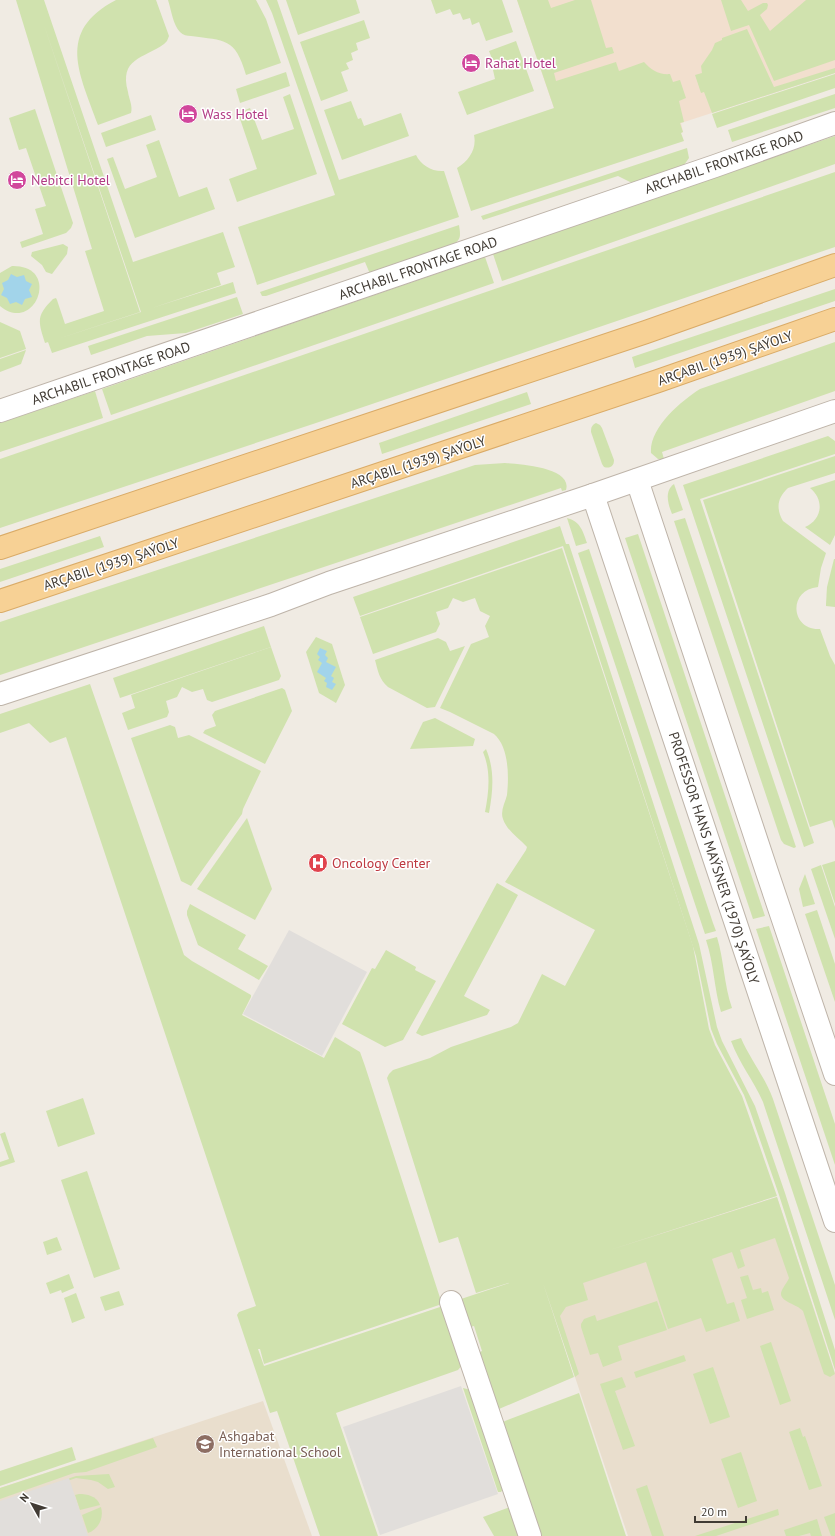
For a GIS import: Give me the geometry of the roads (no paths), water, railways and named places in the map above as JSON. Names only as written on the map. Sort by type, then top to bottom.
[{"type":"main road","points":[[0,548],[639,334],[835,266]]},
{"type":"main road","name":"ARÇABIL (1939) ŞAÝOLY","points":[[0,601],[658,381],[835,319]]},
{"type":"street","name":"ARCHABIL FRONTAGE ROAD","points":[[0,411],[708,169],[835,123]]},
{"type":"street","points":[[0,694],[271,605],[329,583],[593,495],[835,411]]},
{"type":"street","points":[[637,480],[835,1074]]},
{"type":"street","name":"PROFESSOR HANS MAÝSNER (1970) ŞAÝOLY","points":[[593,495],[835,1221]]},
{"type":"street","points":[[451,1302],[530,1536]]},
{"type":"water","points":[[11,274],[17,277],[24,275],[26,281],[32,284],[29,290],[32,297],[25,299],[22,305],[16,302],[10,304],[7,298],[1,295],[4,289],[2,283],[8,280]]},
{"type":"water","points":[[320,648],[327,651],[325,655],[328,658],[326,662],[336,667],[331,676],[334,678],[332,682],[336,684],[332,690],[326,687],[327,683],[324,681],[326,678],[317,672],[322,663],[318,660],[320,657],[317,654]]},
{"type":"place","name":"Rahat Hotel","points":[[471,63]]},
{"type":"place","name":"Wass Hotel","points":[[188,114]]},
{"type":"place","name":"Nebitci Hotel","points":[[17,180]]},
{"type":"place","name":"Oncology Center","points":[[318,863]]},
{"type":"place","name":"Ashgabat International School","points":[[205,1444]]}]
